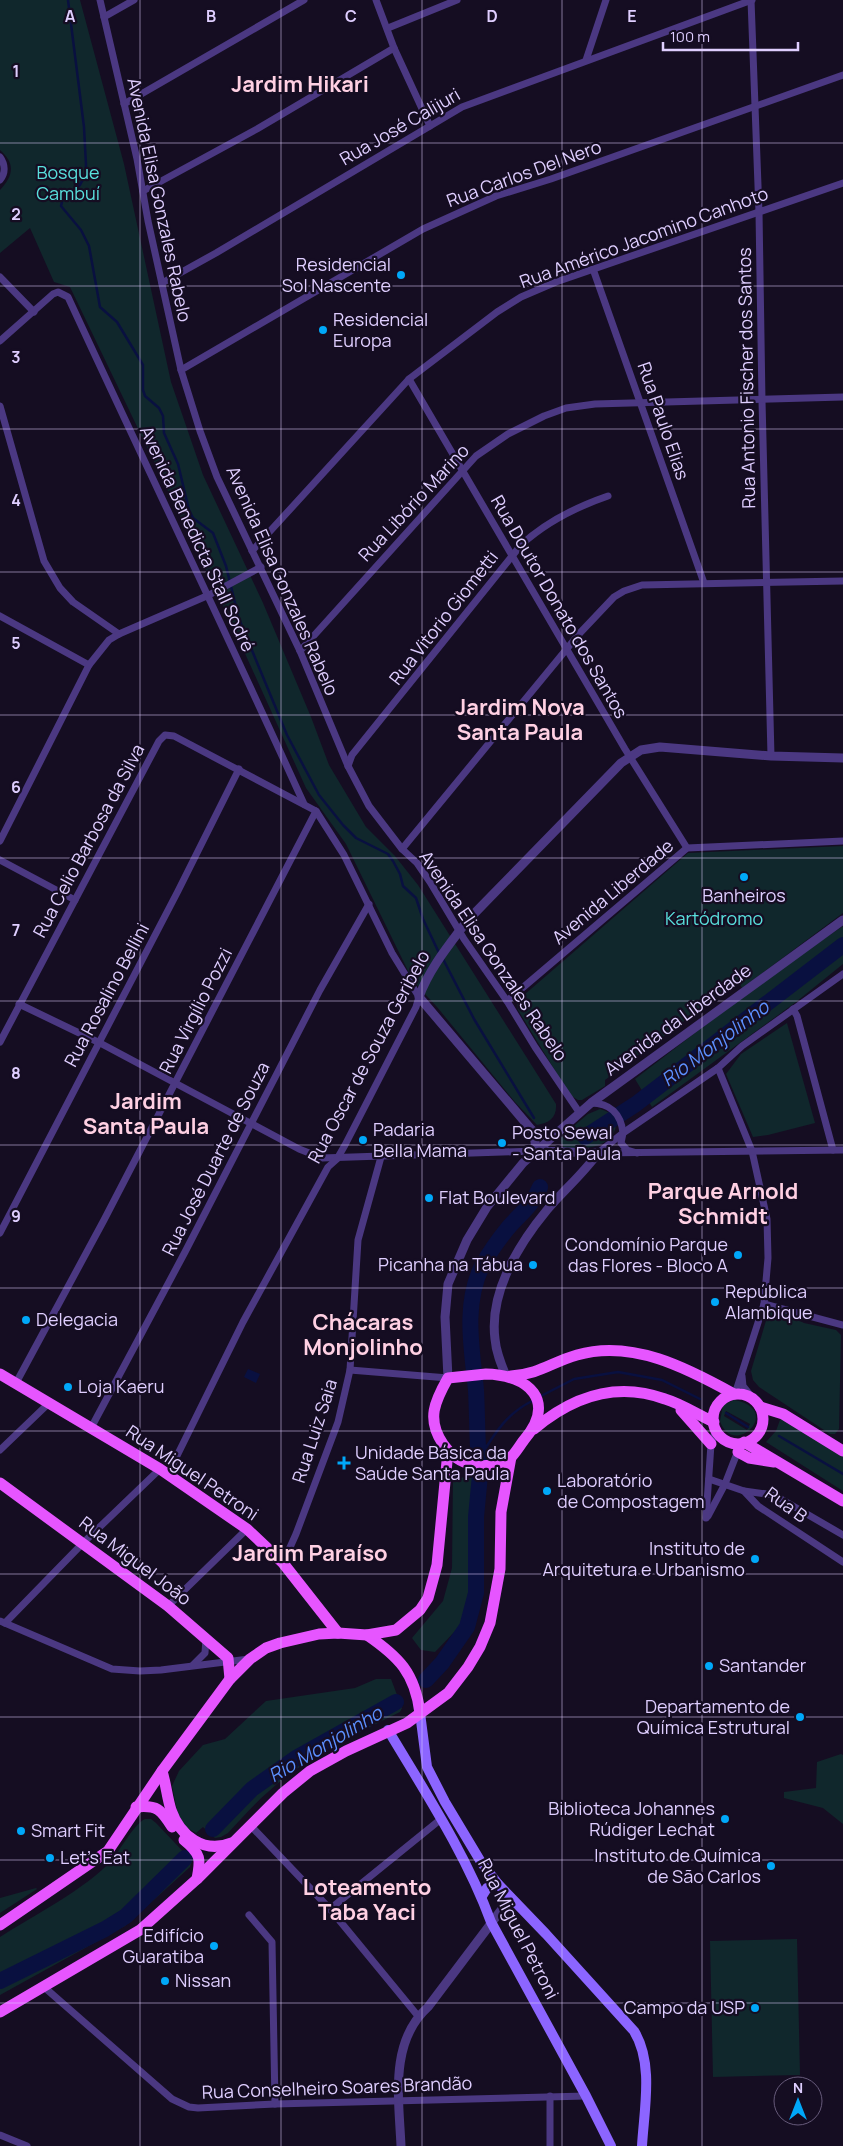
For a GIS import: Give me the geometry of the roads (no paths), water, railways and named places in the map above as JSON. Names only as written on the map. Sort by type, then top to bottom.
[{"type":"main road","points":[[506,1376],[526,1375],[542,1371],[576,1355],[592,1352],[607,1351],[652,1357],[682,1366],[735,1394],[749,1396],[758,1404],[787,1416],[843,1451]]},
{"type":"main road","name":"Rua Miguel Petroni","points":[[0,1374],[164,1472],[248,1529],[283,1563],[338,1633]]},
{"type":"main road","points":[[533,1430],[540,1407],[531,1390],[518,1379],[486,1374],[454,1378],[434,1403],[433,1413],[438,1434],[448,1451],[458,1460],[479,1466],[490,1465],[510,1457],[533,1430],[551,1414],[574,1402],[599,1394],[642,1393],[655,1395],[675,1403],[715,1425]]},
{"type":"main road","points":[[735,1394],[720,1401],[714,1414],[715,1425],[724,1439],[781,1463],[843,1501]]},
{"type":"main road","points":[[675,1403],[711,1444]]},
{"type":"main road","points":[[741,1446],[751,1440],[761,1428],[762,1414],[758,1404]]},
{"type":"main road","points":[[0,1925],[108,1851],[136,1807],[230,1678],[250,1659],[266,1648],[280,1643],[319,1634],[367,1635],[396,1630],[411,1619],[428,1598],[437,1565],[448,1451]]},
{"type":"main road","points":[[0,2012],[140,1930],[197,1879],[283,1793],[310,1772],[346,1751],[406,1723],[448,1693],[468,1668],[480,1647],[490,1623],[500,1569],[501,1512],[510,1457]]},
{"type":"main road","name":"Rua Miguel João","points":[[0,1483],[168,1606],[224,1653],[230,1662]]},
{"type":"main road","points":[[367,1635],[387,1649],[409,1672],[418,1695],[424,1752],[430,1772],[481,1862],[498,1884],[615,2010],[640,2041],[646,2068],[642,2146]]},
{"type":"main road","points":[[230,1662],[230,1678]]},
{"type":"main road","name":"Rua Miguel Petroni","points":[[388,1730],[482,1896],[492,1922],[611,2146]]},
{"type":"main road","points":[[162,1771],[171,1809],[183,1832],[198,1843],[208,1847],[225,1846],[233,1842]]},
{"type":"main road","points":[[136,1807],[151,1806],[160,1810],[177,1835],[195,1849],[200,1862],[197,1879]]},
{"type":"main road","points":[[482,1896],[487,1888],[498,1884]]},
{"type":"street","name":"Avenida Elisa Gonzales Rabelo","points":[[100,0],[144,191],[181,370],[200,431],[217,476],[300,651],[348,766],[373,812],[402,849],[417,863],[579,1112]]},
{"type":"street","points":[[104,17],[134,0]]},
{"type":"street","points":[[124,104],[304,0]]},
{"type":"street","points":[[376,0],[394,48],[430,126]]},
{"type":"street","points":[[388,28],[457,0]]},
{"type":"street","points":[[586,60],[606,0]]},
{"type":"street","name":"Rua José Calijuri","points":[[162,283],[462,107],[751,0]]},
{"type":"street","name":"Rua Antonio Fischer dos Santos","points":[[751,0],[759,212],[771,756]]},
{"type":"street","points":[[144,191],[241,138],[394,48]]},
{"type":"street","name":"Rua Carlos Del Nero","points":[[181,370],[424,229],[461,210],[496,196],[550,179],[843,75]]},
{"type":"street","points":[[0,180],[4,171],[2,161]]},
{"type":"street","name":"Rua Américo Jacomino Canhoto","points":[[252,551],[409,379],[484,321],[522,297],[593,269],[843,183]]},
{"type":"street","name":"Rua Paulo Elias","points":[[593,269],[704,583]]},
{"type":"street","points":[[0,277],[34,312],[0,342]]},
{"type":"street","name":"Avenida Benedicta Stall Sodré","points":[[34,312],[53,294],[58,292],[68,297],[176,530],[209,595],[304,804]]},
{"type":"street","name":"Rua Doutor Donato dos Santos","points":[[409,379],[629,756],[687,848]]},
{"type":"street","name":"Rua Libório Marino","points":[[300,651],[476,456],[508,434],[555,412],[577,406],[641,402],[762,401],[843,397]]},
{"type":"street","points":[[0,406],[44,561],[60,588],[73,602],[119,634]]},
{"type":"street","name":"Rua Vitorio Giometti","points":[[348,766],[352,755],[512,556],[532,535],[577,507],[608,496]]},
{"type":"street","points":[[0,840],[89,665],[109,640],[209,595],[261,568]]},
{"type":"street","points":[[402,849],[566,648],[601,609],[624,591],[642,585],[843,581]]},
{"type":"street","points":[[0,616],[89,665]]},
{"type":"street","name":"Rua Celio Barbosa da Silva","points":[[0,1042],[159,740],[165,735],[174,736],[239,769]]},
{"type":"street","name":"Rua Oscar de Souza Geribelo","points":[[3,1622],[83,1543],[164,1472],[328,1168],[337,1159],[412,1015],[424,983],[460,931],[526,861],[629,756],[641,750],[660,747],[771,756],[843,758]]},
{"type":"street","points":[[239,769],[316,811],[344,855],[392,953],[419,997],[534,1132],[536,1151]]},
{"type":"street","name":"Rua Rosalino Bellini","points":[[0,1233],[100,1043],[239,769]]},
{"type":"street","name":"Rua Virgílio Pozzi","points":[[16,1384],[175,1084],[316,811]]},
{"type":"street","name":"Avenida Liberdade","points":[[508,1001],[687,848],[843,841]]},
{"type":"street","points":[[0,860],[75,900]]},
{"type":"street","name":"Rua José Duarte de Souza","points":[[91,1428],[320,990],[369,904]]},
{"type":"street","name":"Avenida da Liberdade","points":[[454,1378],[445,1317],[448,1284],[467,1240],[487,1207],[523,1163],[579,1112],[595,1103],[843,920]]},
{"type":"street","points":[[506,1376],[498,1357],[495,1339],[495,1311],[500,1288],[519,1250],[535,1225],[598,1153],[718,1068],[742,1046],[843,974]]},
{"type":"street","points":[[20,1004],[100,1043],[299,1149],[322,1158],[536,1151],[638,1153],[843,1150]]},
{"type":"street","points":[[793,1009],[797,1016],[833,1150]]},
{"type":"street","points":[[718,1068],[752,1151],[767,1219],[768,1258],[764,1304],[735,1394]]},
{"type":"street","points":[[595,1103],[610,1107],[619,1117],[624,1133],[621,1143],[627,1150],[638,1153]]},
{"type":"street","name":"Rua Luiz Saia","points":[[283,1563],[296,1534],[338,1422],[350,1370],[358,1240],[381,1157]]},
{"type":"street","points":[[764,1304],[843,1325]]},
{"type":"street","points":[[350,1370],[454,1378]]},
{"type":"street","points":[[742,1373],[743,1386],[758,1404]]},
{"type":"street","points":[[0,1450],[48,1404]]},
{"type":"street","points":[[715,1425],[711,1444],[706,1518],[725,1484],[741,1446]]},
{"type":"street","name":"Rua B","points":[[709,1479],[744,1491],[758,1506],[843,1562]]},
{"type":"street","points":[[744,1491],[774,1495],[843,1535]]},
{"type":"street","points":[[168,1606],[248,1529]]},
{"type":"street","points":[[3,1622],[112,1669],[140,1671],[250,1659]]},
{"type":"street","points":[[193,1665],[205,1653],[206,1638]]},
{"type":"street","points":[[330,1909],[440,1819]]},
{"type":"street","points":[[250,1825],[330,1909],[418,2016]]},
{"type":"street","points":[[400,2146],[400,2057],[404,2039],[418,2016],[428,2007],[511,1897]]},
{"type":"street","points":[[249,1915],[272,1942],[275,2104]]},
{"type":"street","name":"Rua Conselheiro Soares Brandão","points":[[44,1987],[172,2099],[181,2104],[198,2108],[400,2100],[586,2096]]},
{"type":"street","points":[[550,2096],[550,2146]]},
{"type":"street","points":[[0,2135],[27,2146]]},
{"type":"waterway","points":[[68,0],[84,127],[86,165],[85,175],[80,185],[63,198],[61,206],[81,230],[89,246],[100,307],[117,322],[143,365],[143,390],[145,396],[159,408],[163,416],[164,433],[178,464],[189,510],[193,518],[213,533],[226,566],[239,619],[287,735],[319,795],[343,825],[356,838],[388,854],[393,861],[400,874],[403,886],[416,898],[423,919],[440,955]]},
{"type":"waterway","name":"Rio Monjolinho","points":[[585,1137],[636,1104],[843,945]]},
{"type":"waterway","points":[[443,959],[474,1019],[534,1118]]},
{"type":"waterway","name":"Rio Monjolinho","points":[[426,1680],[442,1663],[467,1627],[476,1593],[476,1517],[482,1454],[478,1447],[476,1390],[471,1343],[472,1296],[476,1281],[488,1256],[508,1228],[530,1204],[540,1187]]},
{"type":"waterway","points":[[539,1397],[574,1379],[618,1372],[662,1380],[700,1399]]},
{"type":"waterway","points":[[482,1454],[503,1423],[516,1411],[532,1401]]},
{"type":"waterway","points":[[726,1413],[748,1427]]},
{"type":"waterway","points":[[779,1436],[843,1474]]},
{"type":"waterway","name":"Rio Monjolinho","points":[[213,1829],[252,1789],[296,1758],[396,1702]]},
{"type":"waterway","name":"Rio Monjolinho","points":[[0,1981],[105,1929],[126,1916],[185,1858]]},
{"type":"place","name":"Residencial Sol Nascente","points":[[401,275]]},
{"type":"place","name":"Residencial Europa","points":[[323,330]]},
{"type":"place","name":"Banheiros","points":[[744,877]]},
{"type":"place","name":"Padaria Bella Mama","points":[[363,1140]]},
{"type":"place","name":"Posto Sewal - Santa Paula","points":[[502,1143]]},
{"type":"place","name":"Flat Boulevard","points":[[429,1198]]},
{"type":"place","name":"Condomínio Parque das Flores - Bloco A","points":[[738,1255]]},
{"type":"place","name":"Picanha na Tábua","points":[[533,1265]]},
{"type":"place","name":"República Alambique","points":[[715,1302]]},
{"type":"place","name":"Delegacia","points":[[26,1320]]},
{"type":"place","name":"Loja Kaeru","points":[[68,1387]]},
{"type":"place","name":"Unidade Básica da Saúde Santa Paula","points":[[344,1463]]},
{"type":"place","name":"Laboratório de Compostagem","points":[[547,1491]]},
{"type":"place","name":"Instituto de Arquitetura e Urbanismo","points":[[755,1559]]},
{"type":"place","name":"Santander","points":[[709,1666]]},
{"type":"place","name":"Departamento de Química Estrutural","points":[[800,1717]]},
{"type":"place","name":"Biblioteca Johannes Rúdiger Lechat","points":[[725,1819]]},
{"type":"place","name":"Smart Fit","points":[[21,1831]]},
{"type":"place","name":"Let's Eat","points":[[50,1858]]},
{"type":"place","name":"Instituto de Química de São Carlos","points":[[771,1866]]},
{"type":"place","name":"Edifício Guaratiba","points":[[214,1946]]},
{"type":"place","name":"Nissan","points":[[165,1981]]},
{"type":"place","name":"Campo da USP","points":[[755,2008]]},
{"type":"district","name":"Jardim Hikari","points":[[300,84]]},
{"type":"district","name":"Jardim Nova Santa Paula","points":[[520,720]]},
{"type":"district","name":"Jardim Santa Paula","points":[[146,1114]]},
{"type":"district","name":"Parque Arnold Schmidt","points":[[723,1204]]},
{"type":"district","name":"Chácaras Monjolinho","points":[[363,1334]]},
{"type":"district","name":"Jardim Paraíso","points":[[310,1553]]},
{"type":"district","name":"Loteamento Taba Yaci","points":[[367,1900]]},
{"type":"park label","name":"Bosque Cambuí","points":[[68,183]]},
{"type":"park label","name":"Kartódromo","points":[[714,919]]}]
